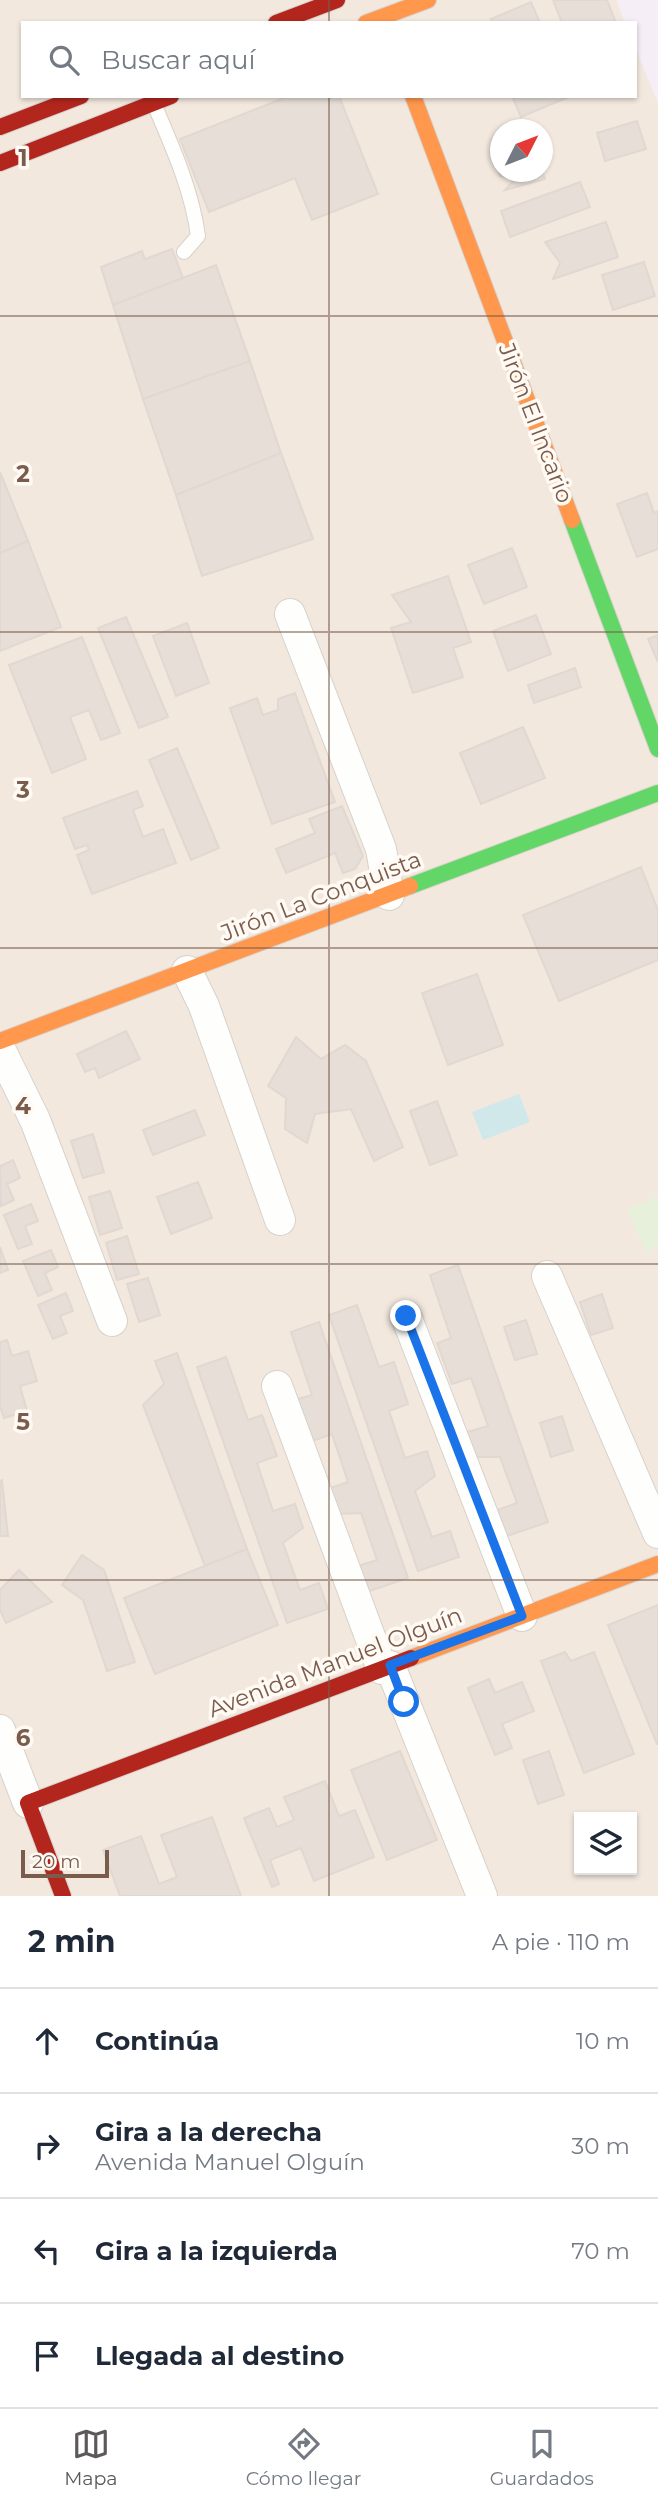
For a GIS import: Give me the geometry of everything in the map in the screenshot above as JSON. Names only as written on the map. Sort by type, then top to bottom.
[{"type":"street","points":[[281,21],[337,0]]},
{"type":"street","points":[[375,15],[428,0]]},
{"type":"street","points":[[0,127],[76,98]]},
{"type":"street","points":[[0,163],[166,98]]},
{"type":"street","name":"Jirón El Incario","points":[[415,98],[658,749]]},
{"type":"street","points":[[290,614],[381,849],[389,895]]},
{"type":"street","name":"Jirón La Conquista","points":[[0,1041],[658,793]]},
{"type":"street","points":[[187,971],[204,1006],[280,1220]]},
{"type":"street","points":[[0,1049],[35,1119],[112,1321]]},
{"type":"street","points":[[547,1276],[658,1533]]},
{"type":"street","points":[[406,1316],[522,1616]]},
{"type":"street","points":[[277,1386],[386,1667],[482,1896]]},
{"type":"street","name":"Avenida Manuel Olguín","points":[[28,1803],[658,1564]]},
{"type":"street","points":[[0,1730],[63,1896]]},
{"type":"lane","points":[[154,103],[175,152],[195,217],[198,236],[184,252]]},
{"type":"shaded area","points":[[0,0],[658,0],[658,1896],[0,1896]]},
{"type":"shaded area","points":[[616,0],[658,0],[658,104],[637,52],[637,21],[624,21]]},
{"type":"green space","points":[[658,1196],[658,1247],[646,1252],[627,1209]]},
{"type":"water","points":[[519,1094],[530,1122],[483,1140],[472,1112]]},
{"type":"building","points":[[553,0],[607,0],[615,21],[561,21]]},
{"type":"building","points":[[531,2],[539,21],[492,21],[491,19]]},
{"type":"building","points":[[284,98],[340,98],[378,194],[312,220],[295,178],[209,212],[180,139]]},
{"type":"building","points":[[513,98],[566,98],[521,117]]},
{"type":"building","points":[[637,121],[646,149],[605,161],[597,133]]},
{"type":"building","points":[[512,182],[534,182],[505,190]]},
{"type":"building","points":[[580,182],[590,207],[510,237],[501,211]]},
{"type":"building","points":[[606,222],[618,257],[553,279],[560,263],[545,242]]},
{"type":"building","points":[[172,249],[183,278],[113,305],[101,267],[142,251],[145,259]]},
{"type":"building","points":[[644,262],[655,296],[613,310],[602,275]]},
{"type":"building","points":[[216,265],[250,361],[143,399],[113,305]]},
{"type":"building","points":[[250,361],[281,453],[176,495],[143,399]]},
{"type":"building","points":[[281,453],[313,539],[202,576],[176,495]]},
{"type":"building","points":[[0,472],[28,541],[0,553]]},
{"type":"building","points":[[647,493],[654,513],[658,511],[658,549],[637,557],[617,504]]},
{"type":"building","points":[[28,541],[61,627],[0,651],[0,553]]},
{"type":"building","points":[[512,548],[527,587],[484,604],[468,565]]},
{"type":"building","points":[[448,576],[471,642],[453,648],[463,677],[413,693],[391,628],[411,622],[392,595]]},
{"type":"building","points":[[536,615],[551,654],[508,671],[493,631]]},
{"type":"building","points":[[126,617],[168,717],[139,728],[98,628]]},
{"type":"building","points":[[187,623],[209,683],[176,696],[153,636]]},
{"type":"building","points":[[658,635],[658,662],[648,639]]},
{"type":"building","points":[[82,637],[120,733],[101,740],[89,710],[70,717],[86,759],[52,773],[9,665]]},
{"type":"building","points":[[575,668],[581,687],[534,703],[528,685]]},
{"type":"building","points":[[295,693],[335,802],[272,824],[230,708],[257,698],[263,715],[278,710],[278,699]]},
{"type":"building","points":[[523,727],[545,778],[481,804],[460,753]]},
{"type":"building","points":[[177,748],[219,848],[191,860],[149,760]]},
{"type":"building","points":[[137,791],[143,806],[133,810],[143,837],[163,829],[176,863],[92,894],[77,855],[89,850],[87,845],[75,849],[63,818]]},
{"type":"building","points":[[342,806],[363,856],[355,869],[343,873],[335,853],[286,873],[276,849],[315,833],[309,819]]},
{"type":"building","points":[[641,867],[658,910],[658,960],[559,1001],[523,915]]},
{"type":"building","points":[[477,974],[503,1045],[448,1065],[422,993]]},
{"type":"building","points":[[126,1031],[140,1059],[99,1078],[95,1068],[85,1072],[77,1054]]},
{"type":"building","points":[[296,1037],[321,1059],[345,1045],[366,1061],[403,1147],[374,1161],[351,1109],[315,1114],[307,1143],[285,1129],[286,1098],[268,1086]]},
{"type":"building","points":[[437,1101],[457,1155],[430,1165],[410,1111]]},
{"type":"building","points":[[195,1110],[205,1135],[153,1155],[143,1130]]},
{"type":"building","points":[[93,1134],[104,1172],[83,1178],[71,1141]]},
{"type":"building","points":[[13,1160],[20,1178],[7,1184],[14,1200],[1,1206],[0,1166]]},
{"type":"building","points":[[198,1182],[212,1218],[171,1234],[157,1197]]},
{"type":"building","points":[[110,1191],[122,1228],[100,1235],[89,1197]]},
{"type":"building","points":[[31,1204],[38,1221],[25,1226],[32,1244],[18,1249],[4,1215]]},
{"type":"building","points":[[127,1236],[139,1274],[117,1280],[106,1243]]},
{"type":"building","points":[[0,1247],[8,1270],[0,1273]]},
{"type":"building","points":[[51,1250],[58,1267],[45,1273],[52,1290],[38,1296],[23,1261]]},
{"type":"building","points":[[458,1265],[548,1522],[507,1536],[497,1510],[517,1503],[500,1457],[475,1457],[467,1432],[488,1426],[471,1378],[452,1384],[437,1343],[451,1338],[430,1275]]},
{"type":"building","points":[[148,1278],[160,1315],[139,1322],[127,1284]]},
{"type":"building","points":[[66,1293],[73,1311],[60,1316],[67,1333],[53,1339],[38,1305]]},
{"type":"building","points":[[602,1294],[613,1328],[591,1335],[580,1302]]},
{"type":"building","points":[[357,1305],[379,1367],[394,1362],[408,1404],[389,1411],[405,1458],[427,1451],[435,1476],[415,1491],[432,1537],[450,1531],[459,1557],[418,1571],[329,1315]]},
{"type":"building","points":[[526,1320],[537,1354],[515,1360],[504,1327]]},
{"type":"building","points":[[319,1322],[408,1578],[367,1592],[358,1566],[377,1560],[361,1513],[336,1514],[327,1489],[348,1482],[332,1434],[312,1441],[298,1399],[312,1395],[291,1332]]},
{"type":"building","points":[[7,1340],[12,1356],[28,1351],[37,1381],[20,1386],[27,1411],[4,1418],[0,1406],[0,1342]]},
{"type":"building","points":[[177,1353],[247,1549],[205,1566],[143,1405],[164,1384],[155,1361]]},
{"type":"building","points":[[226,1357],[248,1420],[262,1415],[277,1456],[257,1463],[273,1511],[295,1504],[303,1528],[283,1543],[300,1590],[319,1583],[328,1609],[287,1623],[197,1367]]},
{"type":"building","points":[[562,1416],[573,1450],[551,1457],[540,1423]]},
{"type":"building","points":[[2,1480],[8,1536],[0,1536]]},
{"type":"building","points":[[247,1549],[278,1625],[155,1674],[124,1598]]},
{"type":"building","points":[[82,1555],[104,1570],[135,1662],[107,1671],[83,1600],[62,1585]]},
{"type":"building","points":[[19,1570],[52,1602],[6,1623],[0,1610],[0,1590]]},
{"type":"building","points":[[658,1605],[658,1744],[657,1744],[608,1625]]},
{"type":"building","points":[[565,1652],[571,1661],[594,1652],[634,1754],[584,1773],[541,1661]]},
{"type":"building","points":[[489,1679],[495,1693],[522,1682],[534,1711],[502,1724],[512,1748],[495,1755],[468,1688]]},
{"type":"building","points":[[400,1751],[437,1840],[387,1860],[351,1770]]},
{"type":"building","points":[[549,1751],[564,1795],[538,1804],[523,1760]]},
{"type":"building","points":[[325,1781],[339,1816],[355,1810],[374,1857],[314,1881],[301,1848],[270,1860],[279,1884],[272,1887],[244,1818],[269,1808],[277,1827],[294,1820],[284,1797]]},
{"type":"building","points":[[212,1817],[241,1896],[120,1896],[103,1850],[141,1836],[159,1884],[177,1877],[161,1835]]},
{"type":"traffic: fast","points":[[572,520],[658,749]]},
{"type":"traffic: fast","points":[[410,886],[658,793]]},
{"type":"traffic: slow","points":[[371,21],[428,0]]},
{"type":"traffic: slow","points":[[414,98],[572,520]]},
{"type":"traffic: slow","points":[[0,1041],[410,886]]},
{"type":"traffic: slow","points":[[411,1658],[658,1564]]},
{"type":"traffic: jam","points":[[281,21],[337,0]]},
{"type":"traffic: jam","points":[[0,127],[76,98]]},
{"type":"traffic: jam","points":[[0,163],[166,98]]},
{"type":"traffic: jam","points":[[63,1896],[28,1803],[411,1658]]},
{"type":"route","points":[[404,1702],[390,1665],[522,1616],[406,1316]]}]
